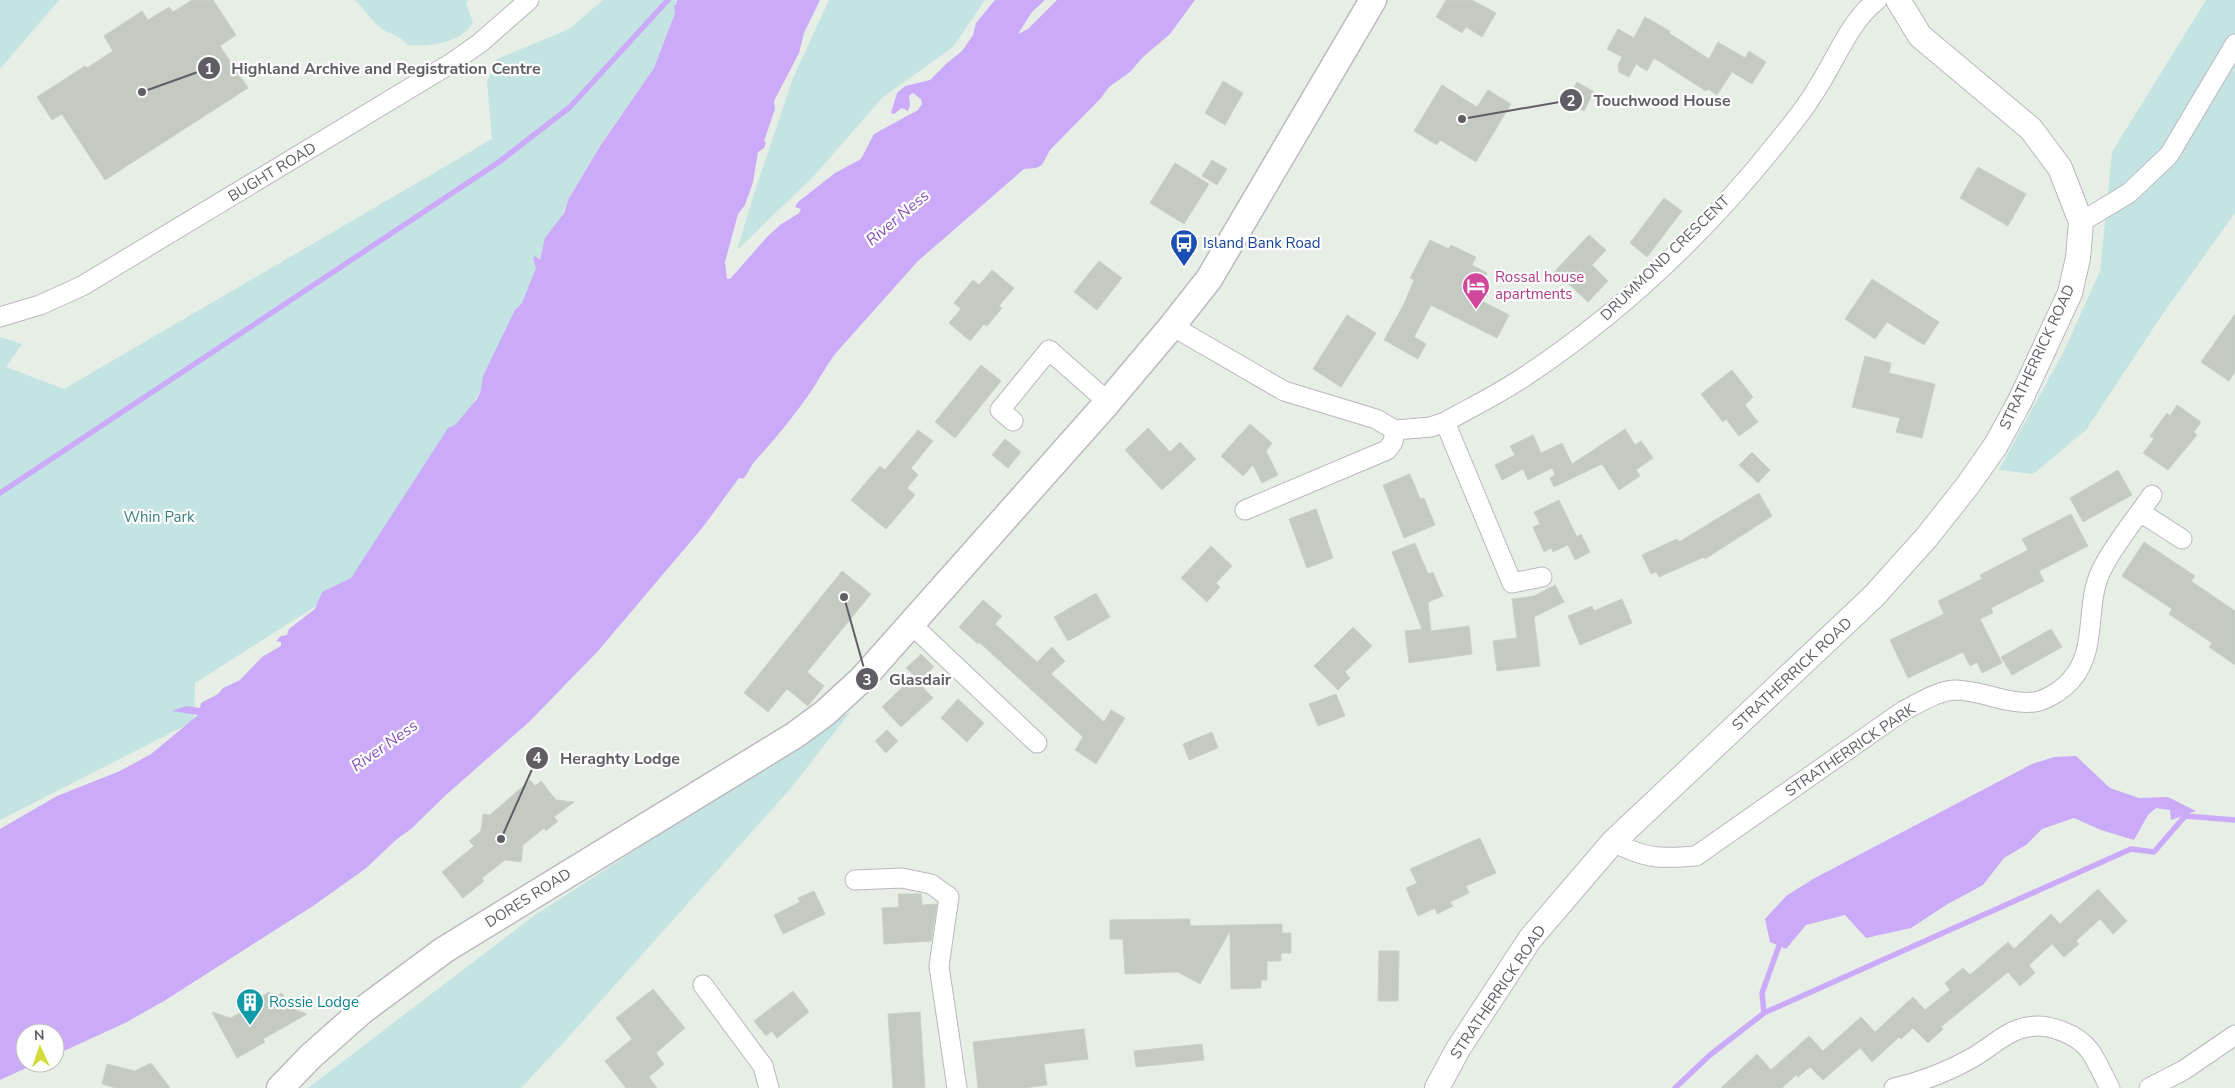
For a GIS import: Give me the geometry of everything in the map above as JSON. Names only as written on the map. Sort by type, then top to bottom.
[{"type":"main road","points":[[912,625],[1108,402],[1172,326],[1214,271],[1372,0]]},
{"type":"main road","name":"DORES ROAD","points":[[280,1088],[311,1056],[363,1010],[444,950],[795,735],[825,713],[863,678],[912,625]]},
{"type":"street","name":"BUGHT ROAD","points":[[0,317],[40,305],[82,286],[116,266],[450,64],[480,43],[529,0]]},
{"type":"street","name":"DRUMMOND CRESCENT","points":[[1395,430],[1431,427],[1445,422],[1527,375],[1615,310],[1713,218],[1786,132],[1816,91],[1854,24],[1867,8],[1877,0]]},
{"type":"street","points":[[1898,0],[1920,36],[2031,129],[2060,168],[2081,222],[2129,193],[2169,155],[2235,44]]},
{"type":"street","name":"STRATHERRICK ROAD","points":[[1437,1088],[1458,1049],[1530,939],[1613,842],[1874,596],[1926,538],[1968,485],[1996,445],[2020,401],[2070,294],[2078,258],[2081,222]]},
{"type":"street","points":[[1172,326],[1284,391],[1376,419],[1395,430],[1393,442],[1387,450],[1245,510]]},
{"type":"street","points":[[1014,421],[1000,410],[1049,350],[1108,402]]},
{"type":"street","points":[[1445,422],[1512,583],[1542,578]]},
{"type":"street","name":"STRATHERRICK PARK","points":[[1613,842],[1636,854],[1662,859],[1696,856],[1903,711],[1932,697],[1954,690],[1978,692],[2008,702],[2035,702],[2058,692],[2075,678],[2086,656],[2100,572],[2152,495]]},
{"type":"street","points":[[2140,512],[2182,539]]},
{"type":"street","points":[[912,625],[1037,743]]},
{"type":"street","points":[[856,880],[902,878],[931,884],[949,897],[939,966],[957,1088]]},
{"type":"street","points":[[703,985],[763,1066],[769,1088]]},
{"type":"street","points":[[1894,1088],[1914,1084],[1940,1074],[1973,1057],[2007,1035],[2028,1027],[2048,1027],[2071,1035],[2089,1050],[2110,1088]]},
{"type":"street","points":[[2149,1088],[2184,1070],[2235,1035]]},
{"type":"green space","points":[[0,0],[59,0],[0,69]]},
{"type":"green space","points":[[355,0],[469,0],[466,3],[473,22],[461,35],[445,42],[408,45],[378,26]]},
{"type":"green space","name":"Whin Park","points":[[603,0],[676,0],[675,13],[654,68],[600,145],[568,200],[530,290],[481,390],[404,523],[346,587],[195,683],[194,721],[0,820],[0,337],[22,344],[6,367],[64,389],[492,139],[487,82],[497,59],[569,29]]},
{"type":"green space","points":[[829,0],[985,0],[953,47],[882,98],[814,176],[737,250],[793,78]]},
{"type":"green space","points":[[2206,0],[2235,0],[2235,213],[2164,312],[2086,430],[2033,474],[1999,470],[2065,349],[2100,271],[2112,152]]},
{"type":"green space","points":[[851,711],[791,788],[521,1088],[308,1088],[535,915]]},
{"type":"water","name":"River Ness","points":[[677,0],[820,0],[804,33],[799,53],[774,101],[775,109],[764,141],[766,142],[764,148],[758,152],[753,182],[745,205],[738,214],[725,262],[727,279],[730,279],[767,237],[780,225],[799,213],[801,209],[795,207],[798,202],[835,173],[861,159],[874,134],[918,110],[922,104],[921,99],[913,93],[909,96],[910,105],[908,111],[902,108],[894,114],[891,113],[897,93],[905,86],[930,80],[962,51],[973,35],[976,23],[995,0],[1045,0],[1032,12],[1018,34],[1028,29],[1057,0],[1195,0],[1170,34],[1143,57],[1130,72],[1109,87],[1101,98],[1050,150],[1042,165],[1036,168],[1024,169],[918,261],[835,354],[799,408],[754,462],[745,477],[743,479],[739,478],[703,527],[598,651],[529,722],[447,794],[411,829],[397,839],[365,869],[313,906],[164,1001],[125,1023],[65,1050],[65,1023],[15,1023],[15,1073],[0,1080],[0,829],[57,796],[120,771],[151,754],[198,715],[172,711],[186,706],[200,708],[201,703],[218,694],[223,688],[240,680],[262,657],[281,646],[281,642],[276,641],[281,636],[287,635],[289,629],[315,609],[322,592],[351,578],[448,428],[455,425],[477,399],[481,390],[483,376],[515,310],[522,303],[536,268],[533,258],[535,256],[540,260],[545,238],[564,213],[568,200],[600,146],[654,68],[675,13],[674,5],[676,5]]},
{"type":"water","points":[[2076,756],[2110,788],[2139,798],[2168,797],[2196,811],[2171,820],[2170,810],[2156,808],[2148,815],[2134,840],[2101,830],[2074,818],[2042,829],[2026,845],[2004,858],[1983,885],[1946,905],[1911,928],[1866,938],[1845,915],[1806,925],[1786,949],[1770,942],[1765,919],[1786,896],[1813,879],[2032,764],[2054,757]]},
{"type":"building","points":[[192,0],[213,0],[236,35],[220,46],[248,88],[105,180],[62,114],[52,120],[37,97],[85,66],[87,68],[113,51],[104,36],[142,11],[148,20],[169,7],[173,12]]},
{"type":"building","points":[[1446,0],[1472,0],[1496,13],[1482,37],[1466,27],[1462,33],[1436,17]]},
{"type":"building","points":[[1645,17],[1670,31],[1669,33],[1709,59],[1718,42],[1745,58],[1749,51],[1766,62],[1752,84],[1732,72],[1717,95],[1708,89],[1706,91],[1654,58],[1647,71],[1636,64],[1629,77],[1619,72],[1618,65],[1622,57],[1607,49],[1618,29],[1634,38]]},
{"type":"building","points":[[1223,81],[1243,93],[1225,125],[1205,113]]},
{"type":"building","points":[[1577,82],[1594,92],[1584,111],[1567,101]]},
{"type":"building","points":[[1442,85],[1477,107],[1488,90],[1511,104],[1476,162],[1440,140],[1437,145],[1414,131]]},
{"type":"building","points":[[1212,160],[1227,169],[1217,185],[1202,176]]},
{"type":"building","points":[[1175,163],[1209,184],[1184,224],[1150,203]]},
{"type":"building","points":[[1978,167],[2026,194],[2008,226],[1960,198]]},
{"type":"building","points":[[1664,198],[1682,211],[1647,257],[1630,243]]},
{"type":"building","points":[[1589,235],[1606,250],[1592,265],[1608,281],[1588,302],[1555,271]]},
{"type":"building","points":[[1430,240],[1449,249],[1451,245],[1476,257],[1472,265],[1487,273],[1474,297],[1509,315],[1497,338],[1431,305],[1414,337],[1426,344],[1418,359],[1384,340],[1404,304],[1414,280],[1410,278]]},
{"type":"building","points":[[1099,261],[1122,278],[1097,310],[1074,292]]},
{"type":"building","points":[[992,270],[1014,288],[999,306],[1002,308],[987,326],[984,324],[970,341],[949,323],[961,309],[954,303],[973,280],[979,285]]},
{"type":"building","points":[[1872,279],[1939,322],[1924,345],[1887,322],[1875,339],[1845,319]]},
{"type":"building","points":[[2235,314],[2235,372],[2229,381],[2201,362]]},
{"type":"building","points":[[1347,315],[1376,333],[1341,387],[1313,369]]},
{"type":"building","points":[[1865,356],[1891,363],[1889,373],[1935,384],[1922,438],[1896,432],[1900,418],[1852,407]]},
{"type":"building","points":[[981,365],[1001,381],[955,438],[935,422]]},
{"type":"building","points":[[1732,370],[1753,397],[1745,405],[1758,422],[1739,436],[1726,419],[1723,422],[1701,394]]},
{"type":"building","points":[[2177,405],[2201,422],[2194,432],[2197,435],[2168,470],[2143,453],[2154,439],[2150,436],[2167,413],[2170,416]]},
{"type":"building","points":[[1250,424],[1272,443],[1266,451],[1278,475],[1262,483],[1253,465],[1243,476],[1221,456]]},
{"type":"building","points":[[1148,428],[1170,452],[1180,442],[1196,459],[1162,490],[1125,450]]},
{"type":"building","points":[[1625,429],[1635,445],[1641,441],[1653,458],[1636,470],[1640,476],[1619,490],[1602,464],[1554,487],[1550,478],[1555,475],[1552,468],[1528,480],[1523,469],[1502,480],[1495,465],[1515,455],[1510,446],[1533,435],[1541,453],[1562,443],[1572,464]]},
{"type":"building","points":[[918,430],[933,441],[911,468],[918,475],[907,488],[915,495],[886,529],[851,500],[880,466],[885,470]]},
{"type":"building","points":[[1005,439],[1021,452],[1008,468],[992,455]]},
{"type":"building","points":[[1752,452],[1770,470],[1758,483],[1739,465]]},
{"type":"building","points":[[2118,470],[2132,495],[2083,522],[2070,498]]},
{"type":"building","points":[[1410,474],[1420,499],[1424,498],[1435,525],[1404,538],[1383,485]]},
{"type":"building","points":[[1759,493],[1772,516],[1705,559],[1704,557],[1659,577],[1656,572],[1651,574],[1642,555],[1677,539],[1679,542]]},
{"type":"building","points":[[1559,500],[1577,537],[1581,534],[1590,552],[1575,560],[1568,545],[1553,552],[1551,548],[1544,552],[1533,527],[1540,524],[1534,512]]},
{"type":"building","points":[[1316,509],[1333,558],[1307,568],[1289,519]]},
{"type":"building","points":[[2071,514],[2088,546],[2039,571],[2044,581],[1991,608],[1993,613],[1980,619],[2002,663],[1982,673],[1977,662],[1970,666],[1963,652],[1908,678],[1890,640],[1944,614],[1938,601],[1982,579],[1980,575],[2028,550],[2022,539]]},
{"type":"building","points":[[2144,542],[2195,576],[2191,581],[2235,611],[2235,665],[2209,647],[2212,643],[2169,614],[2172,609],[2122,576]]},
{"type":"building","points":[[1415,543],[1428,574],[1433,572],[1443,596],[1428,602],[1431,631],[1469,626],[1472,654],[1409,663],[1405,631],[1422,629],[1392,552]]},
{"type":"building","points":[[1211,546],[1232,566],[1216,583],[1220,587],[1207,602],[1181,578]]},
{"type":"building","points":[[842,571],[871,594],[807,672],[824,686],[808,706],[787,689],[768,712],[744,693]]},
{"type":"building","points":[[1555,585],[1564,602],[1534,617],[1540,666],[1497,671],[1493,641],[1517,638],[1512,599],[1534,596]]},
{"type":"building","points":[[1096,593],[1110,617],[1068,641],[1054,617]]},
{"type":"building","points":[[1622,599],[1632,623],[1580,645],[1568,616],[1592,606],[1594,611]]},
{"type":"building","points":[[983,600],[1002,616],[995,624],[1037,662],[1052,647],[1065,661],[1051,674],[1104,722],[1111,710],[1125,718],[1096,764],[1075,750],[1083,737],[979,642],[978,644],[959,627]]},
{"type":"building","points":[[1353,627],[1372,646],[1345,672],[1350,678],[1338,690],[1314,666]]},
{"type":"building","points":[[2051,629],[2062,647],[2012,675],[2001,657]]},
{"type":"building","points":[[921,654],[934,667],[920,681],[906,668]]},
{"type":"building","points":[[913,677],[933,698],[901,727],[882,707]]},
{"type":"building","points":[[1336,694],[1345,716],[1318,726],[1309,704]]},
{"type":"building","points":[[958,699],[984,723],[967,742],[941,718]]},
{"type":"building","points":[[887,730],[898,741],[886,753],[875,741]]},
{"type":"building","points":[[1212,732],[1218,748],[1189,760],[1183,744]]},
{"type":"building","points":[[530,780],[535,786],[541,781],[556,800],[574,802],[554,817],[558,821],[546,831],[544,828],[523,845],[521,862],[505,860],[482,878],[484,881],[463,898],[442,872],[474,846],[469,841],[481,831],[483,814],[490,815]]},
{"type":"building","points":[[1480,838],[1496,873],[1466,886],[1469,893],[1450,902],[1453,906],[1437,914],[1435,908],[1418,916],[1406,888],[1417,883],[1410,869]]},
{"type":"building","points":[[2098,889],[2127,921],[2113,934],[2100,919],[2076,941],[2079,944],[2064,957],[2052,944],[2029,965],[2035,973],[2020,986],[2008,972],[1941,1027],[1943,1029],[1928,1043],[1913,1028],[1901,1039],[1899,1037],[1872,1062],[1860,1048],[1823,1080],[1810,1067],[1798,1077],[1796,1075],[1782,1088],[1721,1088],[1757,1054],[1771,1070],[1809,1036],[1823,1051],[1861,1017],[1875,1032],[1913,997],[1925,1010],[1950,990],[1945,983],[1963,968],[1970,975],[2008,942],[2014,949],[2051,914],[2060,924]]},
{"type":"building","points":[[814,891],[825,914],[783,934],[774,915],[800,902],[798,898]]},
{"type":"building","points":[[898,894],[921,894],[922,905],[937,904],[931,941],[884,944],[882,908],[899,907]]},
{"type":"building","points":[[1190,919],[1190,926],[1282,924],[1282,933],[1291,933],[1291,953],[1281,953],[1281,961],[1267,961],[1267,980],[1261,980],[1261,988],[1231,989],[1230,931],[1200,984],[1178,972],[1125,974],[1123,939],[1110,939],[1110,920]]},
{"type":"building","points":[[1379,951],[1399,951],[1398,1001],[1378,1001]]},
{"type":"building","points":[[653,989],[685,1028],[656,1053],[664,1064],[649,1077],[657,1088],[626,1088],[605,1061],[632,1039],[616,1018]]},
{"type":"building","points":[[793,991],[809,1012],[777,1038],[772,1031],[766,1036],[754,1021]]},
{"type":"building","name":"Rossie Lodge","points":[[269,992],[273,998],[282,993],[290,1008],[307,1014],[263,1039],[265,1042],[237,1058],[212,1012],[231,1018],[254,1005],[252,1001]]},
{"type":"building","points":[[920,1012],[925,1088],[893,1088],[888,1014]]},
{"type":"building","points":[[1084,1029],[1088,1059],[1044,1064],[1047,1085],[1024,1088],[978,1088],[973,1042]]},
{"type":"building","points":[[1202,1044],[1204,1060],[1136,1067],[1134,1051]]},
{"type":"building","points":[[151,1063],[170,1088],[116,1088],[102,1084],[107,1064],[135,1071]]},
{"type":"waterway","points":[[0,493],[499,162],[570,107],[668,0]]},
{"type":"waterway","points":[[1675,1088],[1710,1055],[1764,1013],[2131,849],[2154,852],[2185,816],[2235,820]]},
{"type":"waterway","points":[[1764,1013],[1762,993],[1779,946]]},
{"type":"place","name":"Highland Archive and Registration Centre","points":[[142,92]]},
{"type":"place","name":"Touchwood House","points":[[1462,119]]},
{"type":"place","name":"Island Bank Road","points":[[1184,267]]},
{"type":"place","name":"Rossal house apartments","points":[[1476,310]]},
{"type":"place","name":"Glasdair","points":[[844,597]]},
{"type":"place","name":"Heraghty Lodge","points":[[501,839]]},
{"type":"place","name":"Rossie Lodge","points":[[250,1026]]}]
